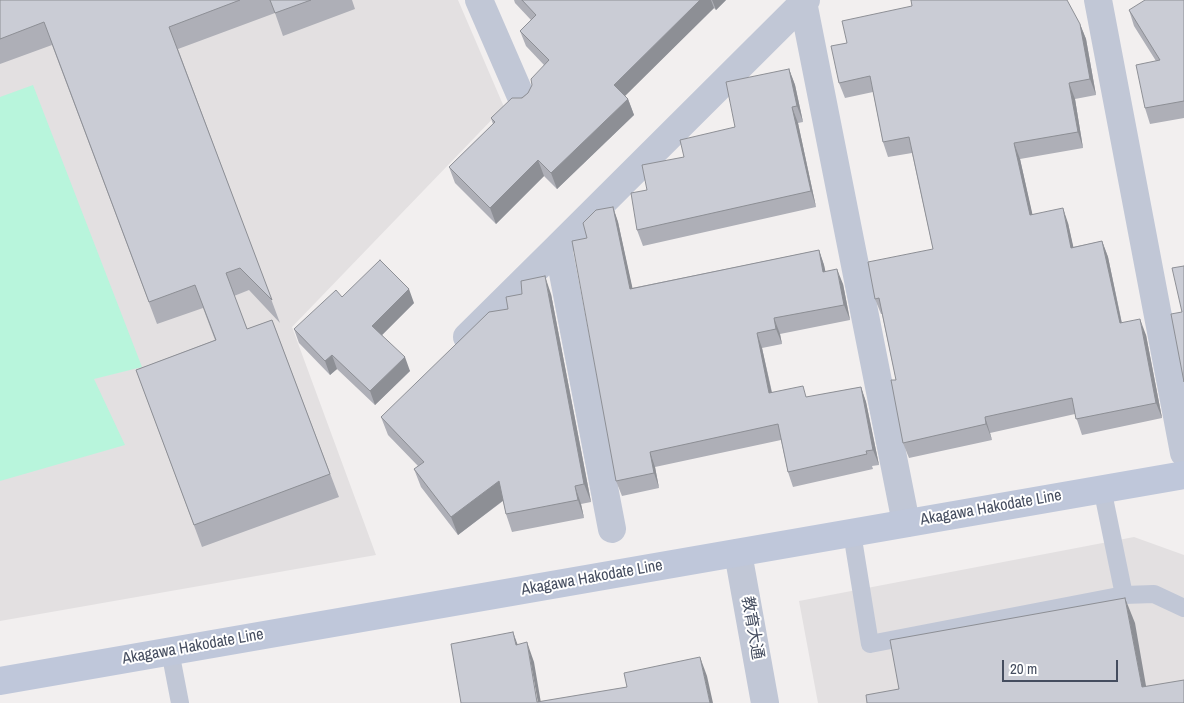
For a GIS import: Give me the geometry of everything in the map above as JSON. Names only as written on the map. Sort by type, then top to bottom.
[{"type":"main road","name":"Akagawa Hakodate Line","points":[[0,681],[1184,475]]},
{"type":"street","points":[[479,0],[522,99]]},
{"type":"street","points":[[1098,0],[1184,453]]},
{"type":"street","points":[[451,352],[805,1]]},
{"type":"street","points":[[805,1],[906,523]]},
{"type":"street","points":[[558,247],[612,529]]},
{"type":"street","name":"教育大通","points":[[738,552],[766,703]]},
{"type":"lane","points":[[1102,488],[1124,595]]},
{"type":"lane","points":[[852,533],[870,644],[1124,595],[1154,594],[1184,608]]},
{"type":"lane","points":[[170,651],[180,703]]},
{"type":"shaded area","points":[[0,0],[458,0],[504,107],[292,327],[376,555],[0,621]]},
{"type":"shaded area","points":[[1134,537],[1184,555],[1184,703],[818,703],[799,601]]},
{"type":"green space","points":[[33,85],[142,367],[94,379],[125,445],[0,481],[0,97]]},
{"type":"building","points":[[0,0],[240,0],[169,27],[272,300],[240,268],[226,273],[247,329],[272,320],[330,474],[194,525],[136,370],[216,340],[195,285],[149,302],[44,22],[0,39]]},
{"type":"building","points":[[270,0],[311,0],[275,13]]},
{"type":"building","points":[[522,0],[700,0],[614,85],[628,99],[551,173],[538,160],[490,208],[449,167],[495,122],[491,118],[512,98],[522,98],[528,93],[532,85],[531,79],[549,60],[520,31],[536,15]]},
{"type":"building","points":[[911,0],[1067,0],[1080,24],[1090,79],[1069,83],[1078,132],[1014,143],[1030,215],[1063,208],[1071,248],[1102,241],[1120,323],[1140,319],[1156,403],[1076,419],[1072,398],[985,417],[986,424],[903,443],[891,380],[896,380],[879,298],[875,299],[868,262],[933,249],[909,137],[883,142],[870,76],[839,83],[831,46],[847,43],[842,21],[912,6]]},
{"type":"building","points":[[1145,0],[1184,0],[1184,101],[1145,108],[1136,65],[1160,60],[1129,10]]},
{"type":"building","points":[[789,69],[797,106],[792,107],[811,191],[637,230],[631,193],[647,190],[642,165],[684,157],[680,140],[735,127],[726,82]]},
{"type":"building","points":[[613,207],[630,289],[819,250],[823,272],[837,269],[844,305],[774,318],[776,329],[757,333],[769,393],[803,386],[806,397],[861,387],[873,450],[866,451],[867,454],[788,472],[778,424],[650,452],[654,473],[616,481],[572,241],[587,238],[583,223],[596,210]]},
{"type":"building","points":[[380,260],[409,289],[372,326],[405,357],[370,391],[332,355],[325,361],[294,329],[336,290],[342,297]]},
{"type":"building","points":[[1184,266],[1184,382],[1171,314],[1182,312],[1172,268]]},
{"type":"building","points":[[545,276],[584,484],[575,486],[578,500],[506,514],[499,481],[451,517],[414,469],[424,462],[381,417],[489,312],[508,309],[506,297],[522,294],[521,281]]},
{"type":"building","points":[[1125,598],[1142,687],[1184,680],[1184,703],[867,703],[866,695],[899,689],[890,640]]},
{"type":"building","points":[[513,632],[516,645],[527,642],[537,702],[627,687],[624,673],[700,657],[710,703],[461,703],[451,644]]}]
